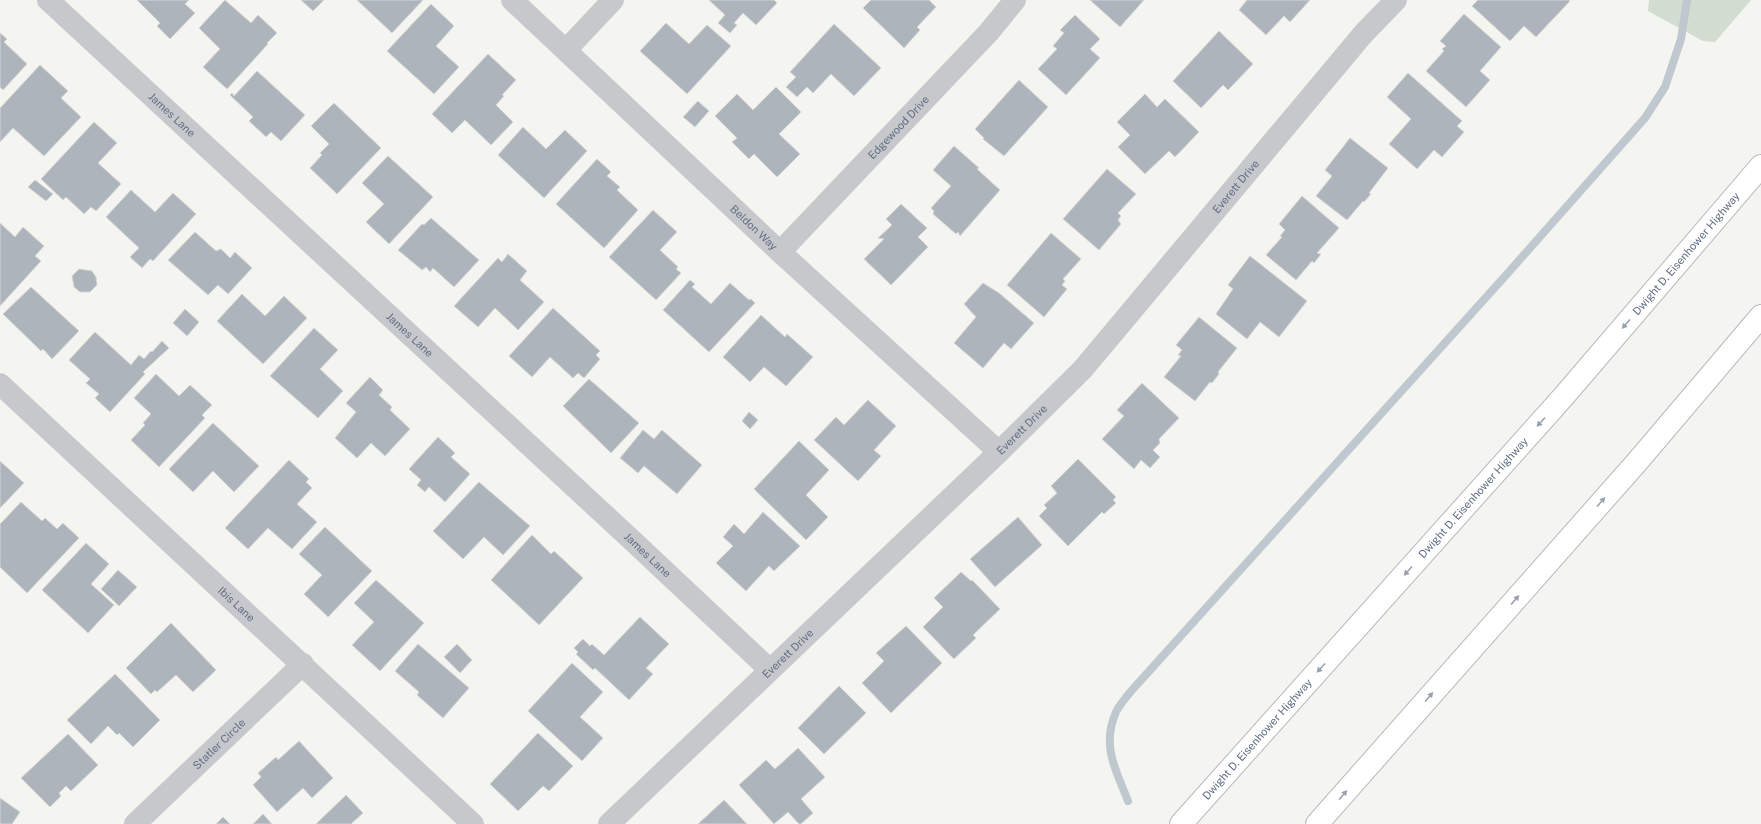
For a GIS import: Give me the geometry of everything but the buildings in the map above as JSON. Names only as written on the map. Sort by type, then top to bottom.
[{"type":"highway","name":"Dwight D. Eisenhower Highway","points":[[1180,824],[1564,396],[1761,166]]},
{"type":"highway","points":[[1318,824],[1637,462],[1761,316]]},
{"type":"street","name":"James Lane","points":[[48,0],[635,543],[770,670]]},
{"type":"street","name":"Beldon Way","points":[[512,0],[780,252],[999,452]]},
{"type":"street","points":[[566,50],[613,0]]},
{"type":"street","name":"Edgewood Drive","points":[[780,252],[989,32],[1015,0]]},
{"type":"street","name":"Everett Drive","points":[[609,824],[999,452],[1083,369],[1364,33],[1396,0]]},
{"type":"street","name":"Ibis Lane","points":[[0,384],[303,664],[473,824]]},
{"type":"street","name":"Statler Circle","points":[[135,824],[303,664]]},
{"type":"shaded area","points":[[1649,0],[1751,0],[1715,42],[1703,41],[1648,11]]},
{"type":"waterway","points":[[1128,801],[1115,768],[1110,747],[1112,724],[1116,712],[1122,703],[1645,118],[1665,87],[1681,39],[1687,0]]}]
